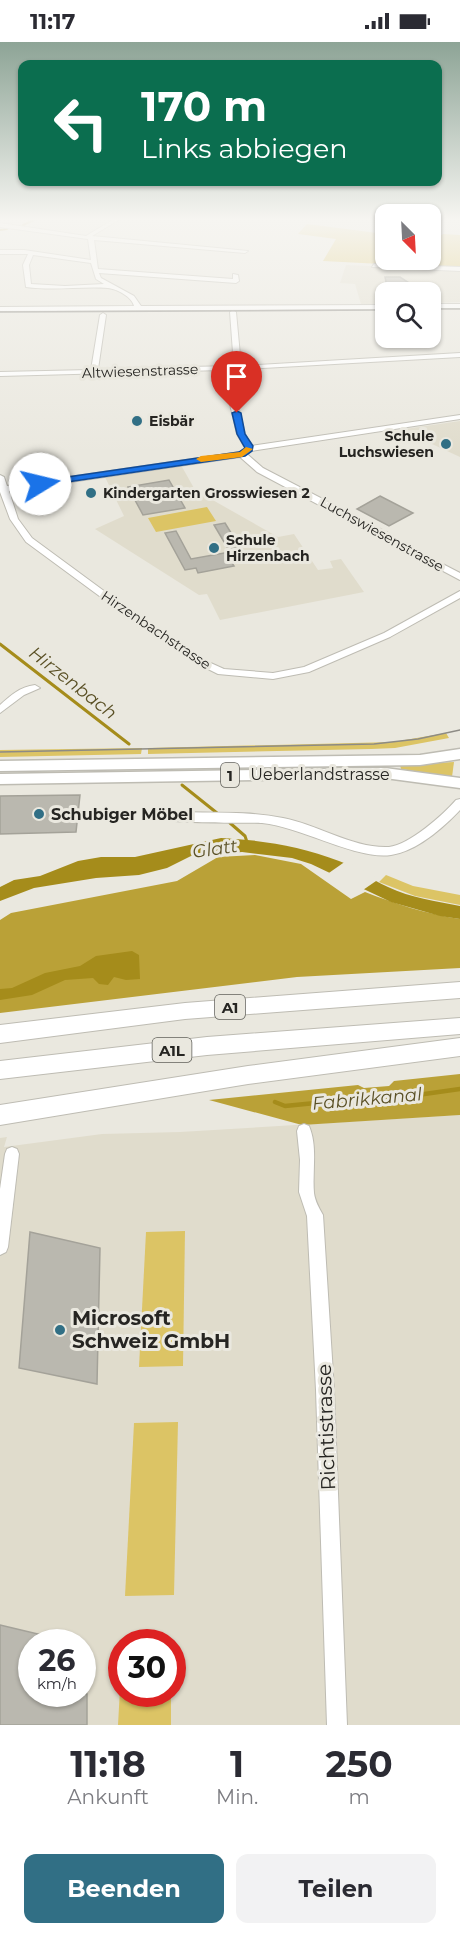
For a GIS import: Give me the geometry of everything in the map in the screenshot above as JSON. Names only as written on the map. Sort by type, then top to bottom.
[{"type":"highway","name":"A1","points":[[0,1034],[185,1011],[460,990]]},
{"type":"highway","name":"A1L","points":[[0,1070],[207,1046],[460,1026]]},
{"type":"highway","points":[[0,1115],[237,1077],[460,1047]]},
{"type":"highway","points":[[0,1078],[61,1062]]},
{"type":"highway","points":[[0,1109],[45,1107]]},
{"type":"main road","name":"Ueberlandstrasse","points":[[0,766],[420,760],[460,754]]},
{"type":"main road","points":[[460,762],[458,768],[460,778]]},
{"type":"main road","name":"Ueberlandstrasse","points":[[0,779],[385,773],[460,783]]},
{"type":"street","points":[[133,298],[138,308]]},
{"type":"street","points":[[441,306],[460,306]]},
{"type":"street","points":[[0,309],[375,307]]},
{"type":"street","points":[[233,312],[238,368]]},
{"type":"street","points":[[94,373],[103,315]]},
{"type":"street","name":"Altwiesenstrasse","points":[[0,374],[225,369],[460,355]]},
{"type":"street","name":"Luchswiesenstrasse","points":[[225,369],[241,434],[260,470],[393,539],[401,546],[460,578]]},
{"type":"street","points":[[2,490],[460,417]]},
{"type":"street","name":"Hirzenbachstrasse","points":[[0,477],[2,490],[14,519],[29,540],[36,542],[91,584],[100,594],[135,618],[201,662],[222,672],[273,676],[306,670],[387,635],[460,594]]},
{"type":"street","points":[[0,710],[13,702],[19,693],[35,688]]},
{"type":"street","points":[[150,814],[176,818],[248,818],[283,822],[317,830],[366,848],[390,852],[408,844],[449,815],[460,803]]},
{"type":"street","name":"Richtistrasse","points":[[304,1131],[308,1171],[305,1181],[307,1200],[315,1215],[324,1378],[337,1725]]},
{"type":"street","points":[[0,1247],[12,1154]]},
{"type":"shaded area","points":[[359,298],[375,298],[375,304],[361,304]]},
{"type":"shaded area","points":[[441,298],[460,298],[460,302],[441,303]]},
{"type":"shaded area","name":"Schule Luchswiesen","points":[[460,421],[460,457],[404,431],[405,429]]},
{"type":"shaded area","name":"Schule Hirzenbach","points":[[181,465],[195,490],[278,537],[294,534],[318,570],[333,568],[330,561],[341,559],[364,592],[220,620],[207,594],[199,595],[95,529],[124,516],[105,477]]},
{"type":"shaded area","points":[[207,507],[216,521],[156,532],[148,518]]},
{"type":"shaded area","points":[[446,733],[449,738],[395,748],[148,754],[148,748],[393,742]]},
{"type":"shaded area","points":[[142,748],[141,754],[0,757],[0,750]]},
{"type":"shaded area","points":[[454,762],[452,777],[401,769],[400,765]]},
{"type":"shaded area","points":[[255,855],[301,864],[351,899],[365,892],[412,908],[460,919],[460,968],[297,977],[0,1013],[0,920],[11,913],[177,881],[218,857]]},
{"type":"shaded area","points":[[386,875],[413,886],[460,895],[460,905],[415,896],[379,882]]},
{"type":"shaded area","points":[[460,1074],[460,1115],[302,1125],[209,1100],[358,1085],[364,1088],[389,1086],[394,1081]]},
{"type":"shaded area","points":[[460,1115],[460,1725],[0,1725],[0,1138],[7,1137],[4,1147],[102,1134],[180,1132]]},
{"type":"shaded area","points":[[185,1231],[183,1366],[139,1367],[146,1232]]},
{"type":"shaded area","points":[[178,1422],[174,1595],[125,1596],[134,1423]]},
{"type":"shaded area","points":[[119,1707],[171,1707],[171,1725],[118,1725]]},
{"type":"water","name":"Glatt","points":[[221,838],[251,840],[310,851],[345,864],[397,891],[460,906],[460,919],[440,916],[391,902],[311,864],[292,858],[242,852],[191,856],[167,868],[139,875],[96,878],[34,888],[0,901],[0,887],[14,880],[40,876],[78,861],[101,857],[135,857]]},
{"type":"water","points":[[132,951],[139,955],[140,979],[126,980],[114,977],[108,985],[99,984],[93,978],[65,980],[32,995],[0,1000],[0,989],[12,988],[45,973],[80,966],[96,956]]},
{"type":"pier","points":[[346,861],[379,879],[360,892],[326,875]]},
{"type":"building","points":[[169,480],[185,508],[143,515],[128,487]]},
{"type":"building","points":[[380,496],[413,513],[389,526],[357,509]]},
{"type":"building","points":[[225,523],[247,559],[232,563],[234,566],[198,573],[196,568],[185,570],[165,533],[176,531],[191,559],[230,552],[214,525]]},
{"type":"building","name":"Schubiger Möbel","points":[[80,795],[76,832],[0,834],[0,796]]},
{"type":"building","name":"Microsoft Schweiz GmbH","points":[[30,1232],[100,1248],[97,1384],[19,1368]]},
{"type":"building","points":[[0,1625],[18,1629],[18,1707],[87,1707],[87,1725],[0,1725]]},
{"type":"waterway","name":"Hirzenbach","points":[[0,644],[129,744]]},
{"type":"waterway","name":"Hirzenbach","points":[[182,785],[217,813]]},
{"type":"waterway","name":"Hirzenbach","points":[[230,823],[245,836],[247,842]]},
{"type":"waterway","name":"Fabrikkanal","points":[[275,1102],[285,1106],[356,1099],[389,1099],[460,1089]]},
{"type":"tram line","points":[[441,309],[460,309]]},
{"type":"tram line","points":[[0,312],[375,310]]},
{"type":"tram line","points":[[0,752],[374,744],[418,739],[460,730]]},
{"type":"slow traffic","points":[[201,459],[242,454],[249,449]]},
{"type":"place","name":"Eisbär","points":[[137,421]]},
{"type":"place","name":"Schule Luchswiesen","points":[[446,444]]},
{"type":"place","name":"Kindergarten Grosswiesen 2","points":[[91,493]]},
{"type":"place","name":"Schule Hirzenbach","points":[[214,548]]},
{"type":"place","name":"Schubiger Möbel","points":[[39,814]]},
{"type":"place","name":"Microsoft Schweiz GmbH","points":[[60,1330]]},
{"type":"route","points":[[40,484],[242,454],[249,449],[249,446],[241,434],[237,413]]}]
